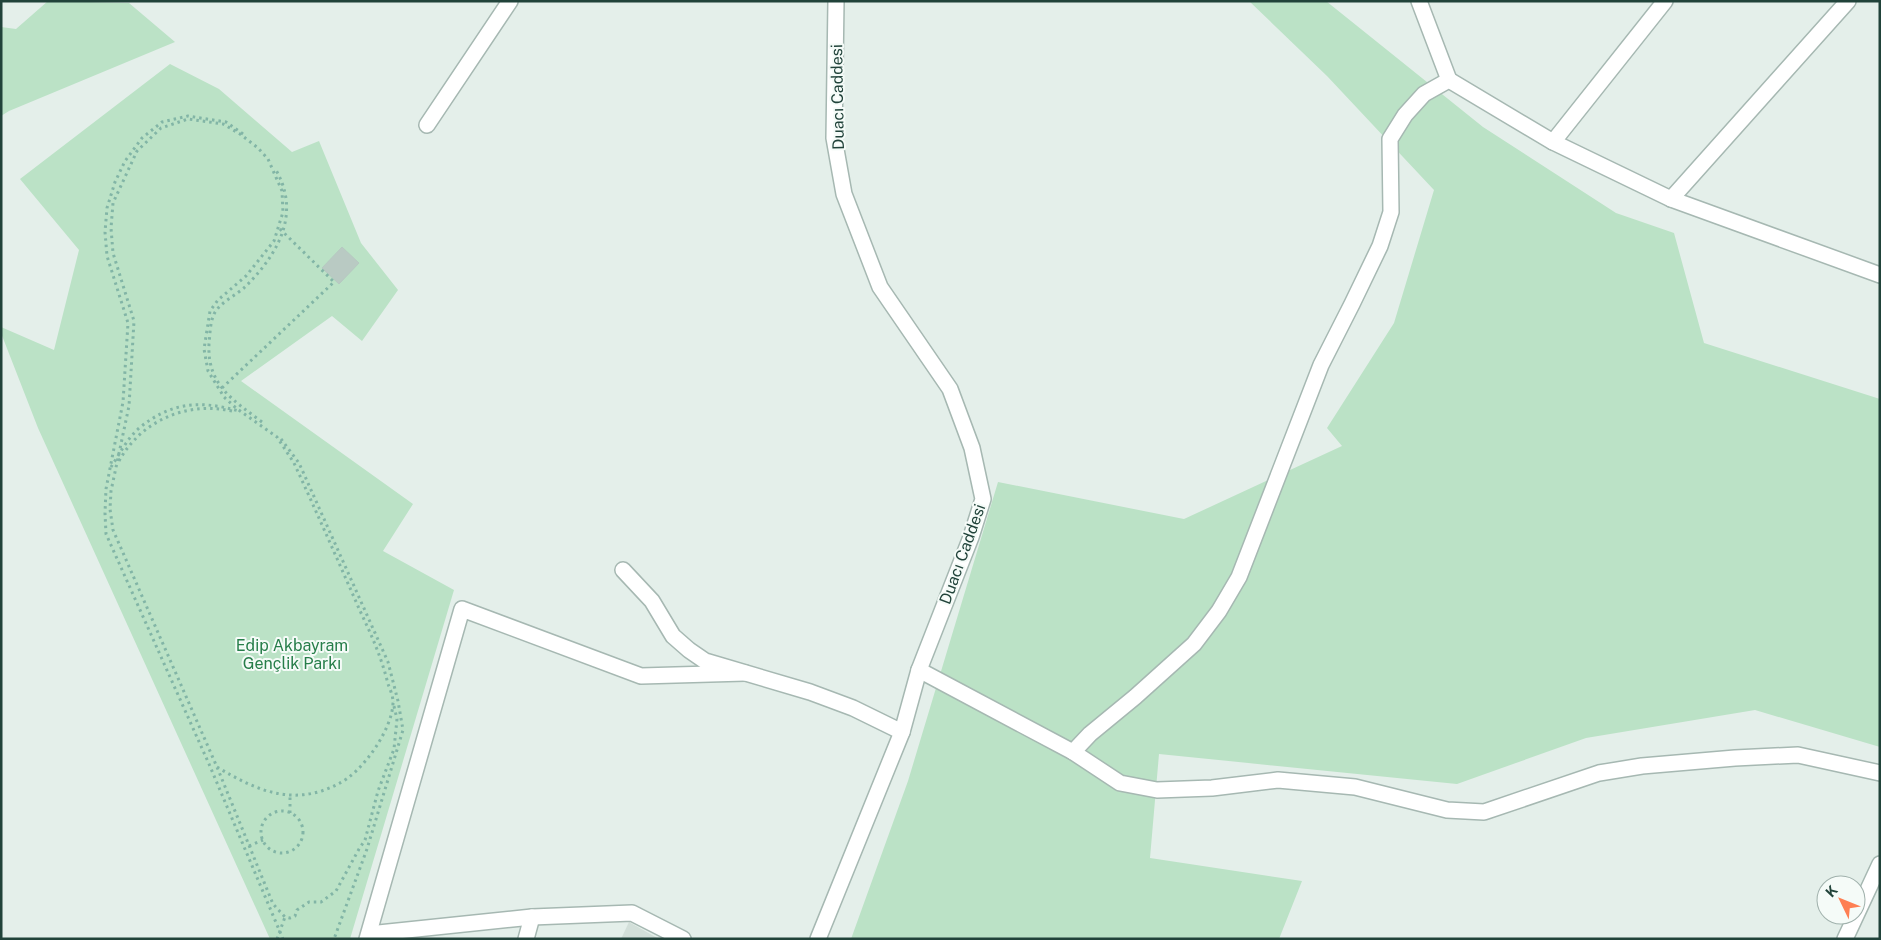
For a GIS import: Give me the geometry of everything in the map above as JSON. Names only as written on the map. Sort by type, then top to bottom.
[{"type":"street","points":[[427,126],[510,1]]},
{"type":"street","name":"Duacı Caddesi","points":[[818,939],[902,732],[919,670],[971,537],[983,499],[972,448],[950,389],[880,287],[844,194],[834,138],[836,1]]},
{"type":"street","points":[[1419,1],[1449,80],[1553,142],[1671,199],[1880,275]]},
{"type":"street","points":[[1553,142],[1665,1]]},
{"type":"street","points":[[1671,199],[1848,1]]},
{"type":"street","points":[[1073,752],[1090,734],[1194,644],[1219,611],[1239,578],[1320,365],[1380,246],[1391,212],[1390,139],[1405,115],[1424,94],[1449,80]]},
{"type":"street","points":[[623,570],[652,601],[673,636],[705,661],[827,698],[853,708],[902,732]]},
{"type":"street","points":[[682,939],[632,913],[532,917],[368,936],[462,609],[641,676],[745,673]]},
{"type":"street","points":[[919,670],[1073,752],[1120,783],[1157,790],[1212,788],[1278,780],[1356,787],[1447,810],[1484,812],[1599,773],[1642,766],[1798,755],[1880,773]]},
{"type":"street","points":[[1845,939],[1880,864]]},
{"type":"street","points":[[526,939],[532,917]]},
{"type":"path","points":[[283,939],[210,764],[106,534],[105,513],[109,469],[123,402],[128,323],[110,266],[104,232],[107,208],[115,182],[125,161],[142,138],[162,122],[188,116],[226,122],[255,143],[268,156],[279,176],[287,208],[287,219],[281,240],[246,286],[215,312],[210,328],[209,357],[215,378],[221,389],[224,396],[277,437],[294,463],[383,661],[397,719],[394,749],[378,791],[365,840],[358,849],[336,891],[321,902],[310,902],[303,906],[297,910],[295,916],[286,917],[273,904],[217,767],[113,530],[110,509],[111,491],[129,406],[134,321],[113,253],[111,228],[113,203],[137,151],[161,128],[188,118],[223,124],[258,148],[272,166],[282,191],[283,212],[274,241],[246,276],[218,300],[210,312],[204,349],[208,371],[221,389],[234,402],[280,437],[298,464],[388,662],[403,730],[366,849],[334,939]]},
{"type":"path","points":[[221,389],[334,282],[278,227]]},
{"type":"path","points":[[109,469],[137,430],[154,418],[174,408],[196,404],[217,404],[250,414]]},
{"type":"path","points":[[117,464],[136,436],[171,414],[193,408],[221,408],[243,412]]},
{"type":"path","points":[[217,767],[234,778],[274,794],[300,796],[328,790],[346,780],[378,746],[387,728],[393,702]]},
{"type":"path","points":[[290,795],[290,813]]},
{"type":"path","points":[[285,811],[290,813],[294,814],[301,822],[302,840],[296,848],[288,852],[280,853],[271,850],[263,840],[262,827],[266,818],[274,812],[285,811]]},
{"type":"path","points":[[249,846],[263,840]]},
{"type":"path","points":[[277,939],[286,917]]},
{"type":"shaded area","points":[[629,922],[659,939],[621,939]]},
{"type":"green space","points":[[48,1],[129,3],[175,42],[1,116],[1,27],[16,29]]},
{"type":"green space","points":[[1249,1],[1326,1],[1483,127],[1616,213],[1674,233],[1704,343],[1880,399],[1880,747],[1755,710],[1586,738],[1457,784],[1159,754],[1150,858],[1302,881],[1279,939],[851,939],[908,781],[998,482],[1184,519],[1342,446],[1327,428],[1394,323],[1434,190],[1327,76]]},
{"type":"green space","name":"Edip Akbayram Gençlik Parkı","points":[[170,64],[219,89],[292,152],[319,141],[361,243],[398,290],[362,341],[332,316],[241,381],[413,504],[383,551],[454,590],[350,939],[270,939],[38,428],[1,333],[1,327],[54,350],[79,250],[20,179]]},
{"type":"building","points":[[342,247],[359,263],[339,284],[322,268]]}]
